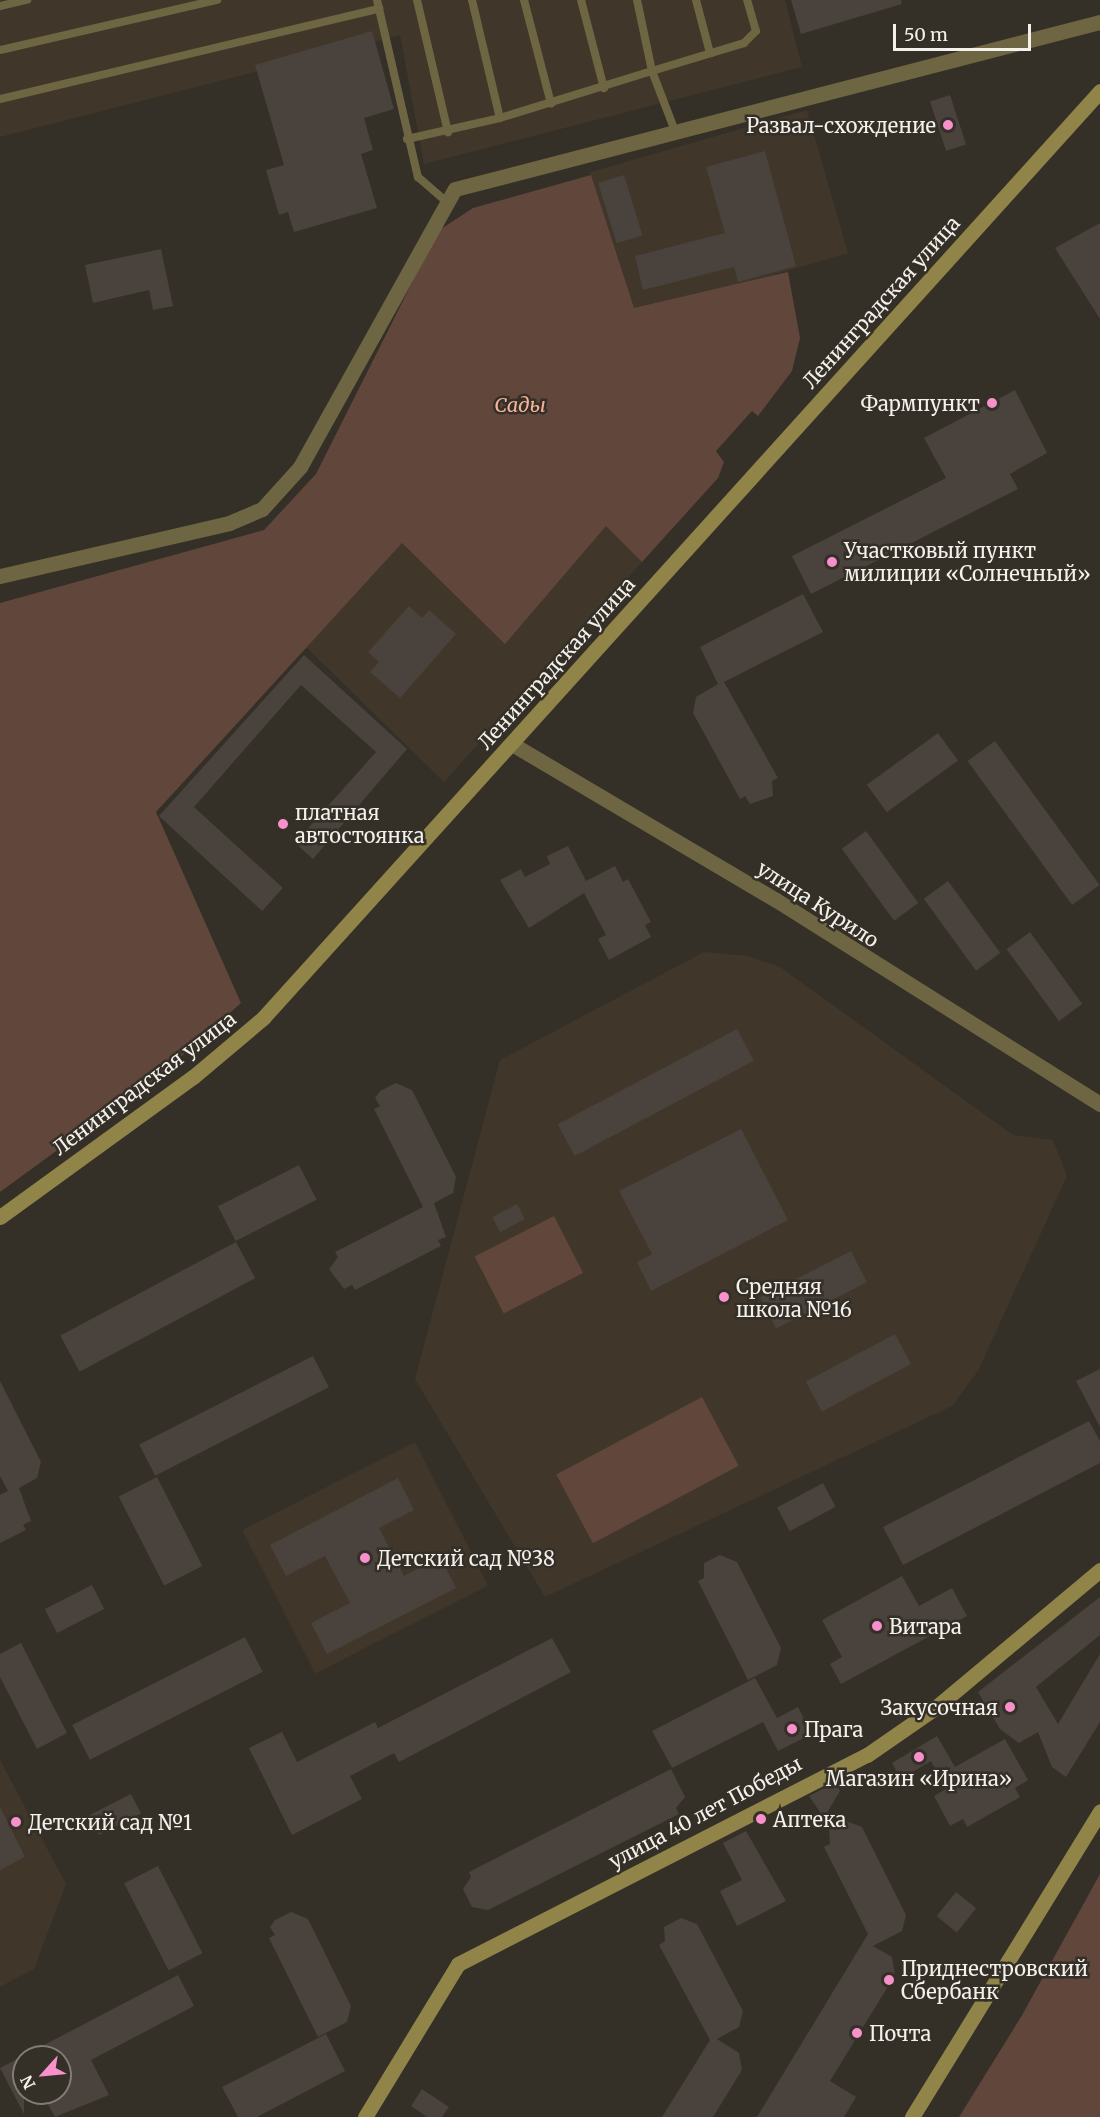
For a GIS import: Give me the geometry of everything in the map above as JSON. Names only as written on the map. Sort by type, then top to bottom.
[{"type":"street","points":[[0,576],[229,523],[262,509],[300,467],[446,201],[455,189],[470,182],[1100,22]]},
{"type":"street","name":"Ленинградская улица","points":[[0,1217],[245,1035],[512,744],[1100,90]]},
{"type":"street","name":"улица Курило","points":[[512,744],[776,900],[1100,1104]]},
{"type":"street","name":"улица 40 лет Победы","points":[[365,2117],[458,1964],[867,1755],[935,1708],[1100,1570]]},
{"type":"street","points":[[912,2117],[1100,1811]]},
{"type":"lane","points":[[0,6],[27,0]]},
{"type":"lane","points":[[0,50],[217,0]]},
{"type":"lane","points":[[417,0],[448,132]]},
{"type":"lane","points":[[472,0],[500,118]]},
{"type":"lane","points":[[525,0],[551,104]]},
{"type":"lane","points":[[581,0],[604,88]]},
{"type":"lane","points":[[637,0],[652,71],[675,131]]},
{"type":"lane","points":[[696,0],[710,53]]},
{"type":"lane","points":[[407,139],[448,132],[551,104],[744,43],[756,31],[747,0]]},
{"type":"lane","points":[[0,99],[378,4],[407,139],[418,177],[446,201]]},
{"type":"shaded area","points":[[0,0],[785,0],[802,67],[424,164],[400,35],[0,137]]},
{"type":"shaded area","points":[[807,110],[848,253],[631,316],[590,172]]},
{"type":"shaded area","points":[[606,525],[642,562],[444,782],[306,647],[402,543],[505,643]]},
{"type":"shaded area","name":"Средняя школа №16","points":[[704,952],[748,956],[780,967],[1013,1135],[1053,1140],[1067,1176],[978,1371],[952,1406],[545,1597],[415,1379],[500,1060]]},
{"type":"shaded area","name":"Детский сад №38","points":[[415,1442],[488,1585],[315,1674],[242,1530]]},
{"type":"shaded area","name":"Детский сад №1","points":[[0,1760],[66,1884],[34,1969],[0,1987]]},
{"type":"green space","name":"Сады","points":[[591,175],[634,308],[788,272],[800,338],[792,371],[758,416],[752,411],[716,451],[724,462],[718,478],[642,562],[606,526],[505,644],[402,543],[156,812],[241,1003],[159,1076],[0,1192],[0,603],[264,530],[316,474],[438,231],[473,208]]},
{"type":"green space","points":[[554,1216],[583,1273],[504,1313],[475,1256]]},
{"type":"green space","points":[[702,1397],[739,1466],[593,1543],[556,1474]]},
{"type":"green space","points":[[1100,1874],[1100,2117],[959,2117],[1021,2017]]},
{"type":"building","points":[[791,0],[901,0],[902,4],[801,34]]},
{"type":"building","points":[[372,31],[394,109],[364,118],[373,150],[361,154],[377,208],[294,232],[288,212],[279,215],[266,170],[284,165],[255,65]]},
{"type":"building","points":[[950,95],[966,144],[946,151],[930,101]]},
{"type":"building","points":[[765,151],[796,266],[738,282],[734,267],[643,290],[635,256],[725,233],[706,167]]},
{"type":"building","points":[[624,175],[642,235],[617,243],[598,183]]},
{"type":"building","points":[[1100,223],[1100,319],[1055,248]]},
{"type":"building","points":[[161,249],[173,306],[153,310],[149,290],[93,303],[85,265]]},
{"type":"building","points":[[1015,390],[1047,453],[1010,474],[1018,489],[811,594],[792,556],[946,478],[924,438]]},
{"type":"building","points":[[803,594],[823,632],[724,682],[778,778],[772,781],[773,796],[750,804],[745,796],[740,799],[693,713],[696,697],[718,684],[700,647]]},
{"type":"building","points":[[409,606],[422,618],[429,610],[456,634],[400,698],[370,672],[379,662],[368,652]]},
{"type":"building","points":[[304,655],[407,749],[313,859],[295,843],[376,752],[301,685],[194,807],[283,888],[262,911],[159,816]]},
{"type":"building","points":[[938,733],[958,761],[887,812],[867,785]]},
{"type":"building","points":[[995,741],[1100,885],[1072,905],[967,761]]},
{"type":"building","points":[[866,831],[918,903],[894,921],[842,849]]},
{"type":"building","points":[[568,846],[586,881],[615,866],[623,882],[628,879],[651,922],[645,925],[651,937],[609,960],[598,939],[606,935],[584,893],[529,928],[500,880],[521,869],[525,877],[550,864],[547,856]]},
{"type":"building","points":[[948,881],[1000,953],[976,971],[924,899]]},
{"type":"building","points":[[1030,932],[1082,1004],[1059,1021],[1007,949]]},
{"type":"building","points":[[737,1029],[754,1061],[575,1156],[558,1124]]},
{"type":"building","points":[[396,1083],[412,1090],[456,1177],[453,1193],[434,1203],[446,1237],[438,1240],[441,1246],[355,1290],[352,1285],[344,1289],[329,1269],[338,1257],[335,1252],[423,1207],[374,1109],[380,1106],[375,1098],[380,1091]]},
{"type":"building","points":[[741,1129],[788,1220],[651,1291],[637,1262],[652,1254],[619,1191]]},
{"type":"building","points":[[299,1165],[317,1200],[236,1241],[218,1206]]},
{"type":"building","points":[[517,1204],[525,1219],[500,1232],[492,1217]]},
{"type":"building","points":[[236,1242],[255,1278],[80,1372],[60,1335]]},
{"type":"building","points":[[851,1251],[867,1282],[776,1328],[760,1297]]},
{"type":"building","points":[[895,1334],[911,1364],[822,1411],[806,1381]]},
{"type":"building","points":[[313,1356],[329,1387],[155,1476],[139,1445]]},
{"type":"building","points":[[1100,1369],[1100,1427],[1076,1381]]},
{"type":"building","points":[[0,1381],[41,1462],[37,1478],[19,1488],[31,1521],[23,1525],[26,1530],[0,1543],[0,1495],[8,1491],[0,1476]]},
{"type":"building","points":[[1089,1421],[1100,1441],[1100,1463],[903,1565],[883,1527]]},
{"type":"building","points":[[157,1477],[202,1566],[164,1586],[119,1497]]},
{"type":"building","points":[[398,1478],[414,1510],[379,1528],[404,1576],[440,1557],[456,1588],[327,1654],[311,1623],[350,1603],[325,1556],[286,1576],[270,1545]]},
{"type":"building","points":[[823,1483],[836,1507],[790,1531],[777,1507]]},
{"type":"building","points":[[720,1555],[737,1562],[781,1648],[777,1665],[748,1680],[698,1581],[704,1578],[704,1563]]},
{"type":"building","name":"Витара","points":[[902,1576],[919,1606],[952,1588],[967,1616],[841,1684],[830,1664],[842,1657],[822,1620]]},
{"type":"building","points":[[92,1585],[104,1609],[57,1633],[45,1609]]},
{"type":"building","points":[[1100,1597],[1100,1635],[1036,1687],[1058,1724],[1100,1654],[1100,1722],[1066,1777],[1052,1767],[1038,1732],[1019,1743],[1000,1729],[978,1692]]},
{"type":"building","points":[[245,1637],[263,1672],[90,1760],[72,1725]]},
{"type":"building","points":[[552,1638],[571,1672],[399,1762],[394,1753],[350,1776],[362,1799],[292,1835],[249,1748],[282,1732],[297,1762],[375,1722],[378,1728]]},
{"type":"building","points":[[21,1643],[67,1733],[37,1749],[0,1677],[0,1654]]},
{"type":"building","points":[[755,1678],[777,1718],[798,1707],[812,1734],[778,1751],[763,1722],[672,1768],[652,1731]]},
{"type":"building","points":[[937,1736],[955,1767],[1005,1739],[1028,1780],[1015,1788],[1020,1797],[967,1827],[963,1819],[950,1826],[934,1796],[946,1789],[931,1761],[901,1779],[892,1763]]},
{"type":"building","points":[[671,1769],[685,1797],[676,1808],[679,1814],[488,1910],[472,1907],[463,1889],[471,1877],[469,1872]]},
{"type":"building","points":[[836,1782],[840,1791],[824,1818],[809,1796]]},
{"type":"building","points":[[131,1794],[141,1814],[99,1835],[89,1815]]},
{"type":"building","points":[[0,1807],[25,1857],[0,1870]]},
{"type":"building","points":[[846,1821],[862,1827],[906,1915],[902,1931],[873,1946],[892,1957],[895,1975],[830,2081],[856,2097],[844,2117],[757,2117],[868,1934],[824,1847],[830,1844],[829,1829]]},
{"type":"building","points":[[746,1831],[786,1901],[737,1926],[720,1891],[742,1880],[723,1843]]},
{"type":"building","points":[[158,1866],[202,1953],[169,1971],[124,1883]]},
{"type":"building","points":[[956,1892],[976,1908],[957,1932],[936,1916]]},
{"type":"building","points":[[291,1912],[308,1919],[351,2006],[347,2022],[318,2037],[269,1938],[275,1935],[270,1927],[275,1920]]},
{"type":"building","points":[[681,1918],[697,1924],[743,2011],[739,2027],[717,2039],[739,2053],[742,2070],[713,2117],[662,2117],[710,2040],[659,1945],[665,1941],[664,1927]]},
{"type":"building","points":[[178,1975],[194,2006],[91,2060],[109,2095],[55,2117],[48,2105],[72,2105],[72,2045],[44,2045]]},
{"type":"building","points":[[326,2034],[345,2071],[257,2117],[238,2117],[222,2087]]},
{"type":"building","points":[[12,2062],[12,2091],[0,2068]]},
{"type":"building","points":[[422,2089],[449,2107],[442,2117],[427,2117],[411,2106]]},
{"type":"place","name":"Развал-схождение","points":[[948,125]]},
{"type":"place","name":"Фармпункт","points":[[992,403]]},
{"type":"place","name":"Участковый пункт милиции «Солнечный»","points":[[832,562]]},
{"type":"place","name":"платная автостоянка","points":[[283,824]]},
{"type":"place","name":"Средняя школа №16","points":[[724,1297]]},
{"type":"place","name":"Детский сад №38","points":[[365,1558]]},
{"type":"place","name":"Витара","points":[[877,1626]]},
{"type":"place","name":"Закусочная","points":[[1010,1707]]},
{"type":"place","name":"Прага","points":[[792,1729]]},
{"type":"place","name":"Магазин «Ирина»","points":[[919,1757]]},
{"type":"place","name":"Аптека","points":[[761,1819]]},
{"type":"place","name":"Детский сад №1","points":[[16,1822]]},
{"type":"place","name":"Приднестровский Сбербанк","points":[[889,1980]]},
{"type":"place","name":"Почта","points":[[857,2033]]}]
